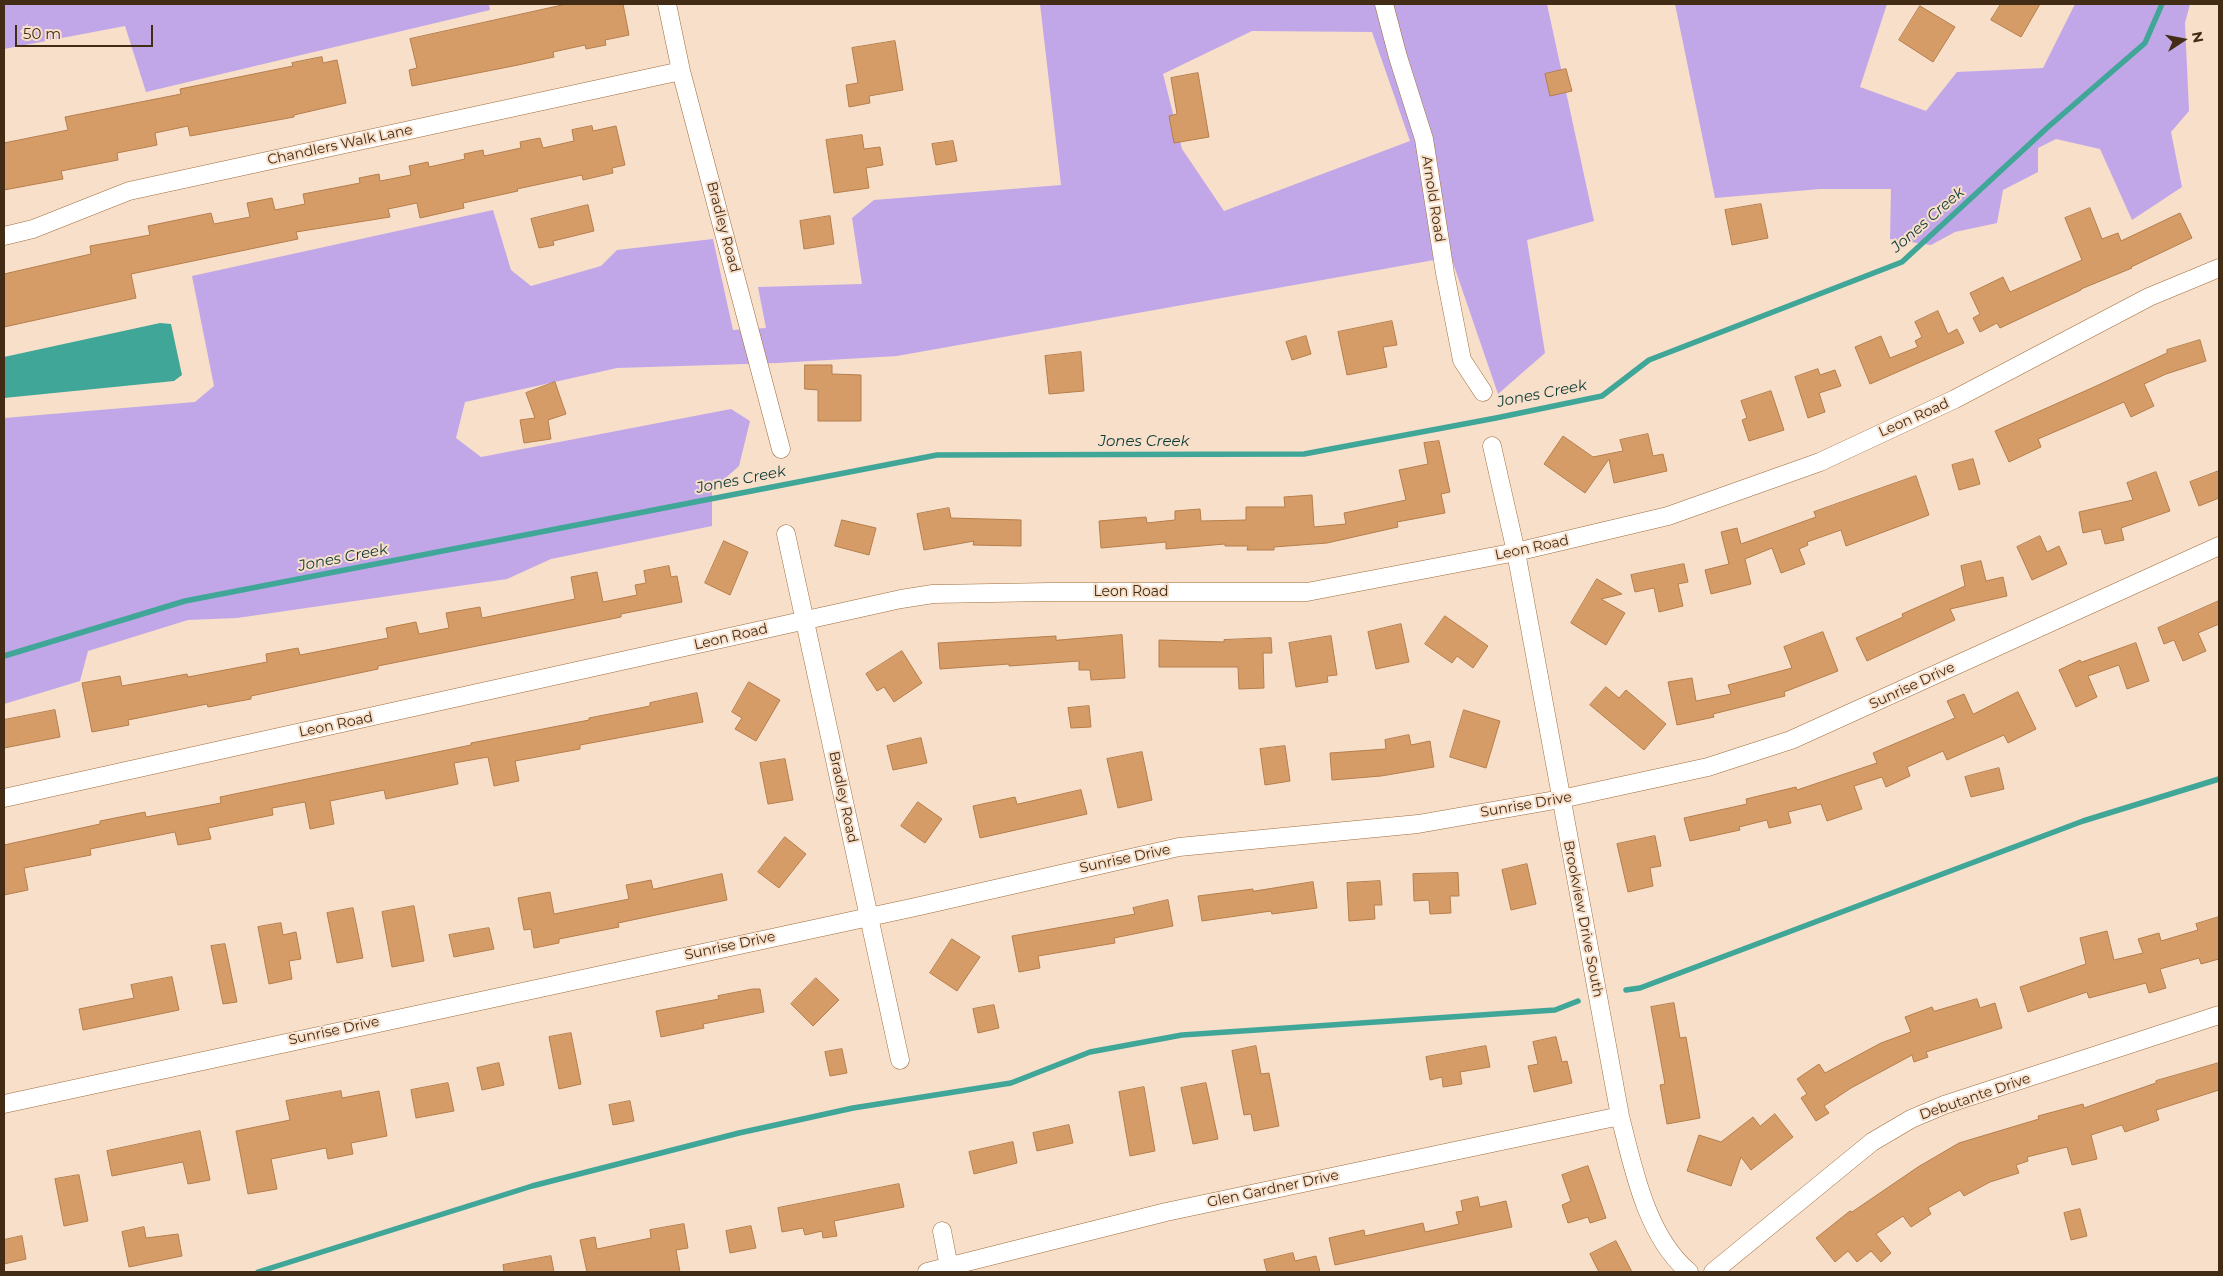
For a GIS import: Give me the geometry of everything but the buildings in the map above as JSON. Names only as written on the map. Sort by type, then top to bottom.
[{"type":"street","name":"Bradley Road","points":[[667,4],[681,71],[782,449]]},
{"type":"street","name":"Arnold Road","points":[[1384,4],[1398,57],[1424,139],[1445,273],[1462,360],[1483,392]]},
{"type":"street","name":"Chandlers Walk Lane","points":[[4,236],[33,229],[129,191],[681,71]]},
{"type":"street","name":"Leon Road","points":[[4,798],[901,599],[933,594],[1307,592],[1516,552],[1668,516],[1820,462],[1955,399],[2149,297],[2219,268]]},
{"type":"street","points":[[1492,446],[1516,552]]},
{"type":"street","name":"Bradley Road","points":[[786,534],[900,1060]]},
{"type":"street","name":"Sunrise Drive","points":[[4,1104],[1178,847],[1418,824],[1560,799],[1708,767],[1791,740],[2219,546]]},
{"type":"street","name":"Brookview Drive South","points":[[1516,552],[1560,799],[1620,1116],[1638,1185],[1667,1247],[1689,1272]]},
{"type":"street","name":"Debutante Drive","points":[[1713,1272],[1872,1142],[1912,1119],[1944,1106],[2219,1014]]},
{"type":"street","name":"Glen Gardner Drive","points":[[927,1272],[950,1270],[1166,1212],[1620,1116]]},
{"type":"street","points":[[942,1231],[950,1270]]},
{"type":"shaded area","points":[[4,4],[489,4],[490,10],[146,92],[125,26],[4,49]]},
{"type":"shaded area","points":[[1040,4],[1547,4],[1594,221],[1527,240],[1545,353],[1498,394],[1451,257],[897,356],[777,363],[617,368],[465,402],[456,438],[481,457],[731,409],[750,421],[739,466],[712,490],[712,526],[551,559],[507,579],[237,618],[188,620],[88,651],[80,681],[4,704],[4,418],[195,402],[214,386],[192,276],[493,210],[511,270],[531,286],[601,266],[617,250],[713,239],[733,330],[766,328],[758,287],[862,284],[852,218],[874,200],[1061,185]],"holes":[[[1252,31],[1372,32],[1410,141],[1224,211],[1182,149],[1163,74]]]},
{"type":"shaded area","points":[[1675,4],[1887,4],[1860,87],[1926,111],[1957,72],[2043,68],[2075,4],[2190,4],[2185,23],[2189,111],[2171,132],[2182,187],[2132,220],[2100,149],[2056,139],[2038,148],[2038,172],[2003,190],[1997,223],[1955,232],[1931,245],[1890,239],[1891,189],[1820,189],[1715,198]]},
{"type":"water","points":[[160,323],[171,324],[182,375],[174,381],[4,398],[4,357]]},
{"type":"waterway","name":"Jones Creek","points":[[4,656],[185,601],[937,455],[1304,454],[1602,396],[1649,360],[1902,262],[2048,127],[2145,43],[2162,4]]},
{"type":"waterway","points":[[1626,990],[1640,988],[2083,821],[2219,779]]},
{"type":"waterway","points":[[258,1272],[532,1186],[739,1133],[853,1108],[1011,1083],[1090,1052],[1182,1035],[1555,1010],[1578,1001]]}]
